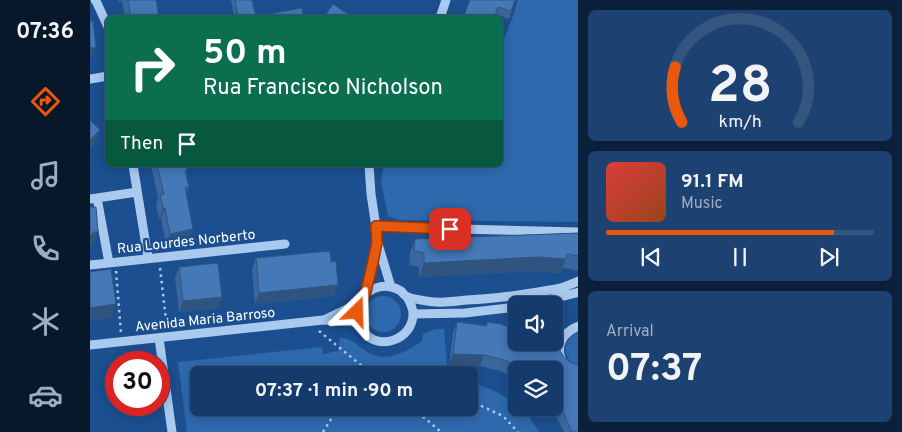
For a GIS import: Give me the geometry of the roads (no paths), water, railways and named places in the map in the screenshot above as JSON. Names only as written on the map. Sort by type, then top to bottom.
[{"type":"street","points":[[441,15],[446,0]]},
{"type":"street","points":[[94,3],[105,22]]},
{"type":"street","points":[[90,79],[105,76]]},
{"type":"street","points":[[133,167],[148,258]]},
{"type":"street","points":[[369,167],[377,242],[391,287],[400,290],[412,305],[412,324],[407,332],[391,342],[381,342],[372,339],[365,333],[358,322],[357,312],[377,242]]},
{"type":"street","points":[[112,263],[93,199],[137,192]]},
{"type":"street","points":[[376,226],[578,232]]},
{"type":"street","name":"Rua Lourdes Norberto","points":[[90,265],[285,244]]},
{"type":"street","points":[[407,297],[437,302],[503,298],[563,288],[578,281]]},
{"type":"street","name":"Avenida Maria Barroso","points":[[323,320],[362,299],[372,289],[381,286],[391,287]]},
{"type":"street","points":[[563,296],[578,292]]},
{"type":"street","points":[[413,314],[465,314],[508,308]]},
{"type":"street","name":"Avenida Maria Barroso","points":[[90,345],[323,320],[358,322]]},
{"type":"street","points":[[578,326],[565,334],[560,342],[559,350],[561,359],[566,366],[578,372]]},
{"type":"street","points":[[164,337],[172,432]]}]
